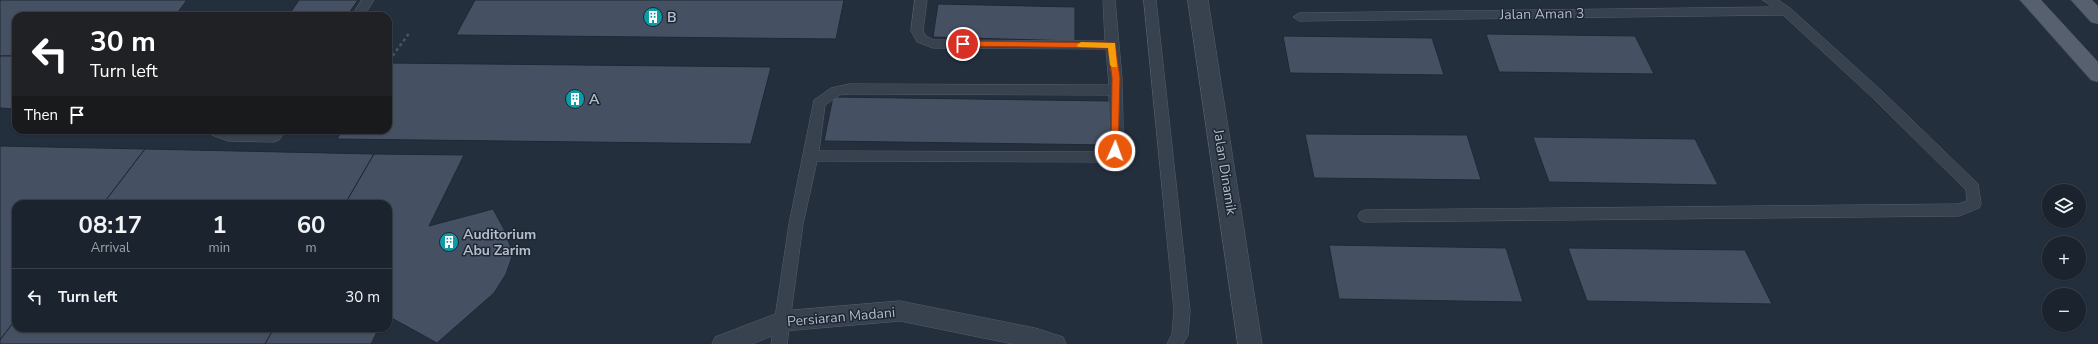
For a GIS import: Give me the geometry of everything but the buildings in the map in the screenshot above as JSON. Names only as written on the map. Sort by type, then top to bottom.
[{"type":"main road","points":[[2030,0],[2098,75]]},
{"type":"main road","points":[[2081,0],[2098,18]]},
{"type":"street","name":"Jalan Dinamik","points":[[1198,0],[1250,344]]},
{"type":"street","name":"Persiaran Madani","points":[[724,344],[781,332],[900,311],[1035,338],[1054,344]]},
{"type":"lane","points":[[360,12],[368,0]]},
{"type":"lane","points":[[921,0],[917,31],[921,39],[933,44],[1112,45]]},
{"type":"lane","points":[[810,156],[1111,157],[1115,151],[1116,141],[1116,78],[1109,0]]},
{"type":"lane","points":[[1150,0],[1182,311],[1180,336],[1175,344]]},
{"type":"lane","points":[[1365,216],[1959,210],[1974,204],[1973,188],[1878,95],[1786,11],[1769,0]]},
{"type":"lane","name":"Jalan Aman 3","points":[[1299,16],[1786,11]]},
{"type":"lane","points":[[781,332],[796,224],[819,103],[836,91],[849,89],[1115,90]]},
{"type":"lane","points":[[222,134],[228,136],[276,134]]},
{"type":"path","points":[[392,57],[410,32]]},
{"type":"slow traffic","points":[[1081,45],[1112,45],[1115,65]]},
{"type":"place","name":"B","points":[[653,17]]},
{"type":"place","name":"A","points":[[575,99]]},
{"type":"place","name":"Auditorium Abu Zarim","points":[[449,242]]},
{"type":"route","points":[[963,44],[1112,45],[1116,78],[1115,151]]}]
